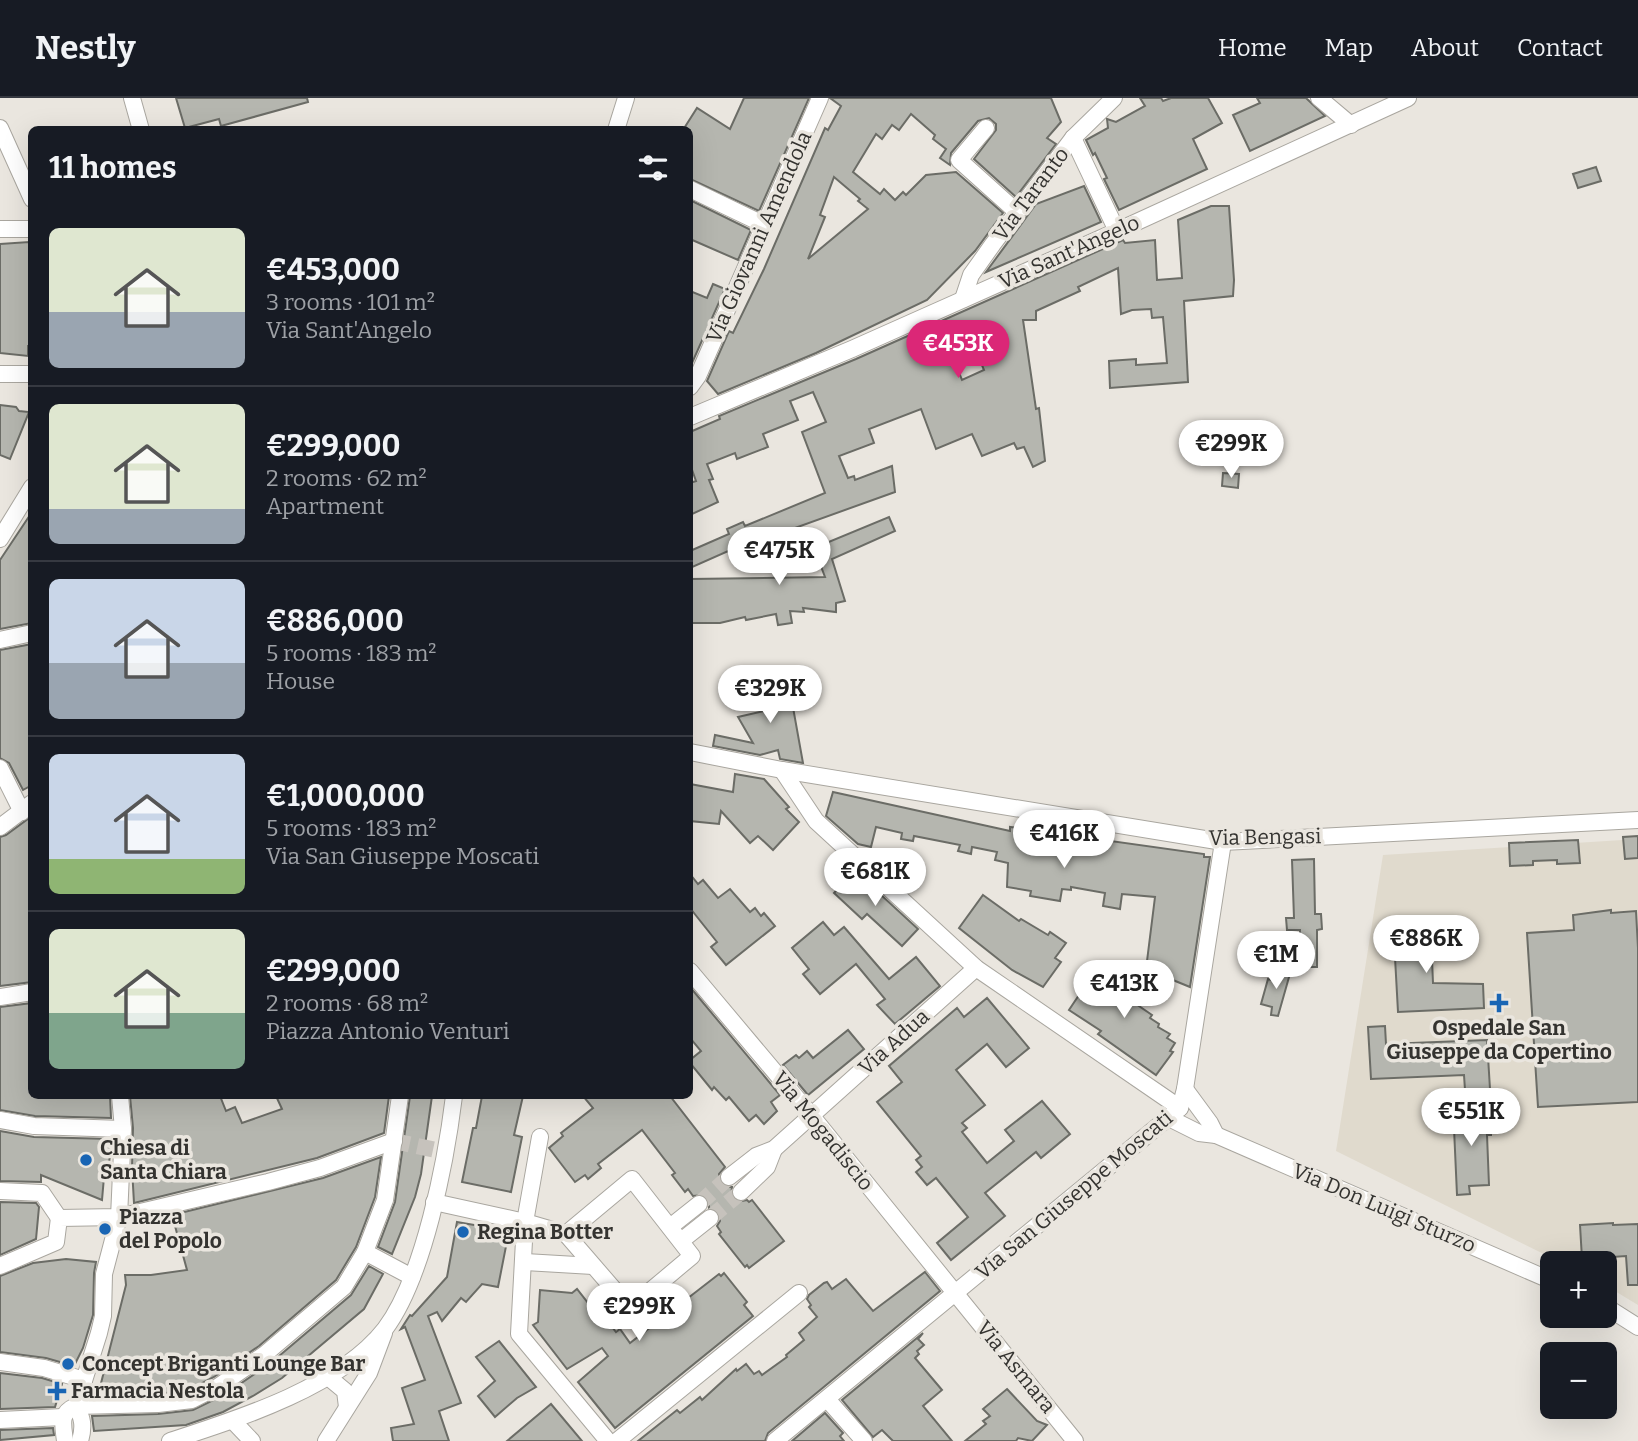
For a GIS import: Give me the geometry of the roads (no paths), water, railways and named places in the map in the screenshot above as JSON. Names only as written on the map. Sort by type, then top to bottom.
[{"type":"street","points":[[132,98],[140,126]]},
{"type":"street","points":[[617,126],[626,98]]},
{"type":"street","name":"Via Giovanni Amendola","points":[[694,382],[820,98]]},
{"type":"street","name":"Via Taranto","points":[[963,299],[971,275],[1017,212],[1073,138],[1114,98]]},
{"type":"street","points":[[1319,98],[1351,125]]},
{"type":"street","name":"Via Sant'Angelo","points":[[693,417],[1117,231],[1408,98]]},
{"type":"street","points":[[0,128],[28,190]]},
{"type":"street","points":[[986,128],[959,160],[1017,212]]},
{"type":"street","points":[[1073,138],[1117,231]]},
{"type":"street","points":[[693,190],[765,225]]},
{"type":"street","points":[[0,229],[28,229]]},
{"type":"street","points":[[0,374],[28,374]]},
{"type":"street","points":[[0,539],[28,494]]},
{"type":"street","points":[[0,640],[28,634]]},
{"type":"street","name":"Via Bengasi","points":[[693,753],[782,770],[1223,842],[1638,820]]},
{"type":"street","points":[[0,768],[27,807],[0,827]]},
{"type":"street","points":[[782,770],[816,821],[976,968],[1175,1113]]},
{"type":"street","name":"Via San Giuseppe Moscati","points":[[775,1441],[1175,1113],[1185,1089],[1223,842]]},
{"type":"street","name":"Via Adua","points":[[774,1149],[976,968]]},
{"type":"street","name":"Via Mogadiscio","points":[[693,975],[956,1293]]},
{"type":"street","points":[[0,997],[28,993]]},
{"type":"street","points":[[1185,1089],[1216,1135]]},
{"type":"street","points":[[80,1441],[83,1417],[76,1405],[99,1333],[103,1315],[104,1274],[119,1217],[123,1129],[120,1099]]},
{"type":"street","points":[[65,1441],[62,1417],[76,1405],[158,1404],[192,1400],[219,1386],[265,1354],[344,1287],[365,1252],[385,1200],[400,1099]]},
{"type":"street","points":[[326,1441],[369,1373],[385,1329],[412,1277],[434,1202],[454,1099]]},
{"type":"street","name":"Via Don Luigi Sturzo","points":[[1175,1113],[1199,1133],[1216,1135],[1540,1277]]},
{"type":"street","points":[[0,1120],[34,1126],[123,1129]]},
{"type":"street","points":[[540,1137],[525,1222],[525,1262],[519,1334],[608,1441]]},
{"type":"street","points":[[59,1218],[119,1217],[320,1168],[394,1141]]},
{"type":"street","points":[[729,1177],[756,1156],[774,1149]]},
{"type":"street","points":[[741,1192],[767,1167],[774,1149]]},
{"type":"street","points":[[434,1202],[566,1234],[630,1308],[692,1256],[632,1179],[566,1234]]},
{"type":"street","points":[[0,1191],[42,1194],[59,1218],[56,1242],[0,1266]]},
{"type":"street","points":[[670,1227],[699,1204]]},
{"type":"street","points":[[681,1241],[710,1218]]},
{"type":"street","points":[[365,1252],[412,1277]]},
{"type":"street","points":[[525,1262],[593,1266]]},
{"type":"street","points":[[617,1441],[799,1293]]},
{"type":"street","name":"Via Asmara","points":[[956,1293],[1070,1439]]},
{"type":"street","points":[[1617,1314],[1638,1327]]},
{"type":"street","points":[[170,1441],[233,1421],[299,1392],[359,1355],[385,1329]]},
{"type":"street","points":[[0,1362],[44,1368],[84,1380]]},
{"type":"street","points":[[327,1376],[345,1391],[347,1407]]},
{"type":"street","points":[[827,1399],[864,1441]]},
{"type":"street","points":[[0,1420],[62,1417]]},
{"type":"street","points":[[233,1421],[253,1441]]},
{"type":"tunnel","points":[[394,1141],[445,1152]]},
{"type":"tunnel","points":[[699,1204],[729,1177]]},
{"type":"tunnel","points":[[710,1218],[741,1192]]},
{"type":"place","name":"Ospedale San Giuseppe da Copertino","points":[[1499,1003]]},
{"type":"place","name":"Chiesa di Santa Chiara","points":[[86,1160]]},
{"type":"place","name":"Piazza del Popolo","points":[[105,1229]]},
{"type":"place","name":"Regina Botter","points":[[463,1232]]},
{"type":"place","name":"Concept Briganti Lounge Bar","points":[[68,1364]]},
{"type":"place","name":"Farmacia Nestola","points":[[57,1391]]}]
